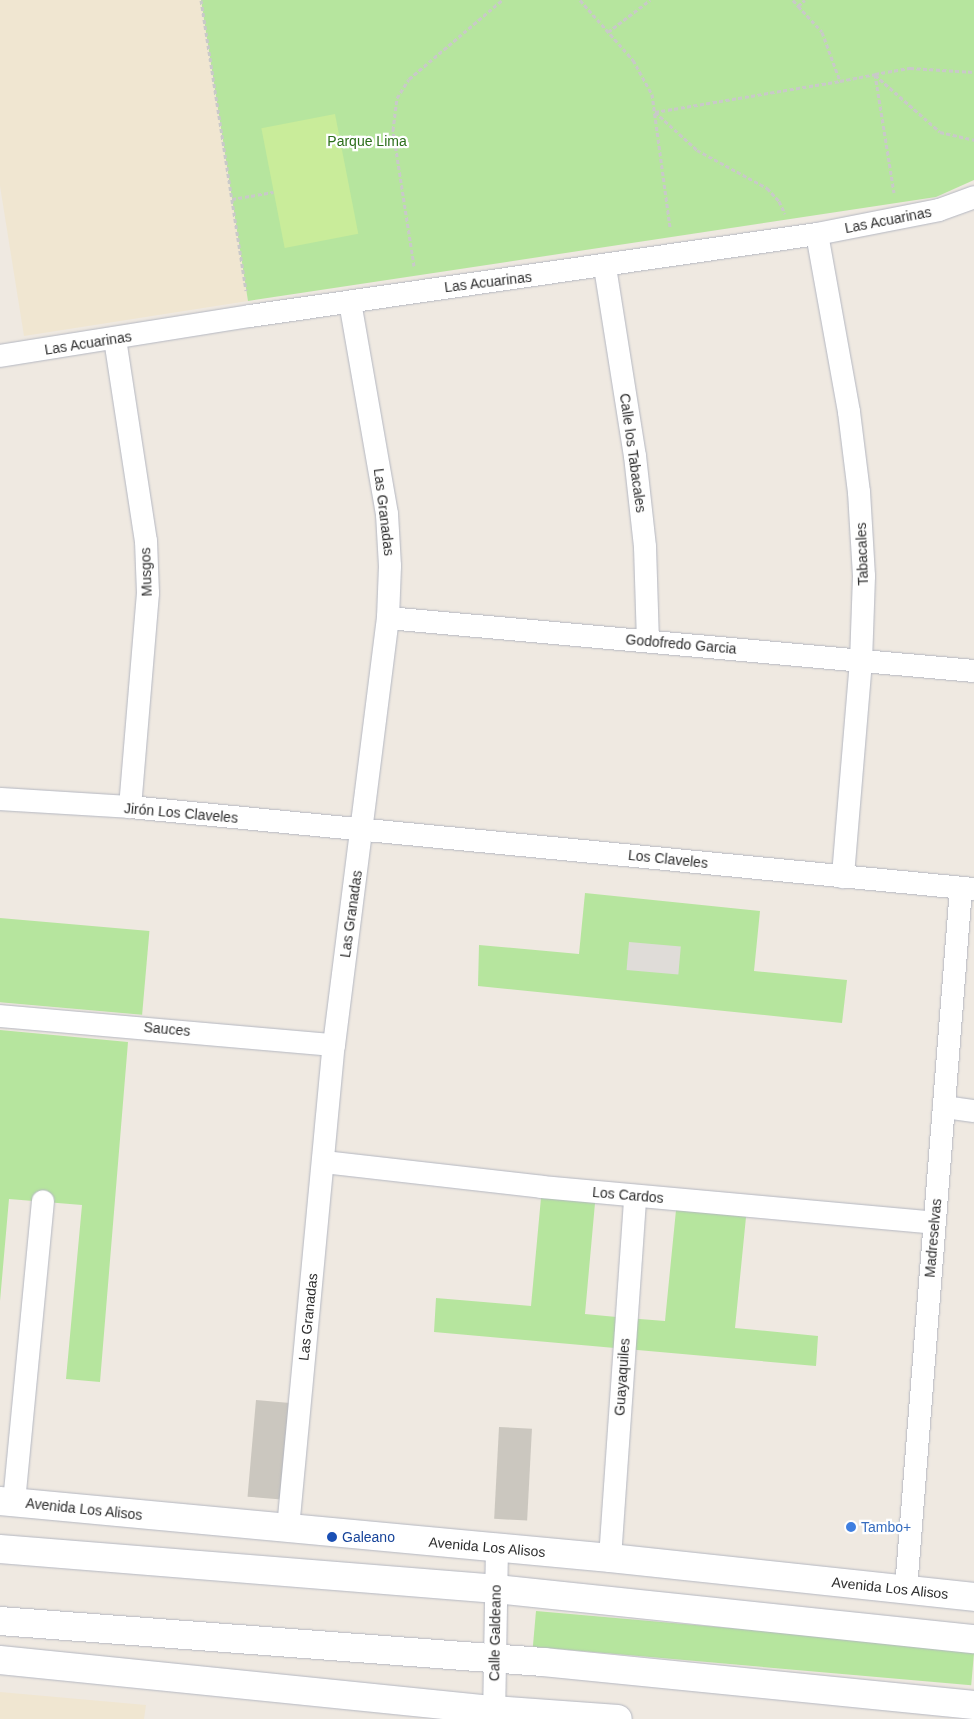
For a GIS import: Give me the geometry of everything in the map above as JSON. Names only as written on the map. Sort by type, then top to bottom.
[{"type":"main road","name":"Avenida Los Alisos","points":[[7,1501],[610,1558],[974,1597]]},
{"type":"main road","points":[[0,1549],[496,1589],[974,1638]]},
{"type":"main road","points":[[0,1621],[494,1659],[974,1705]]},
{"type":"main road","points":[[0,1660],[494,1714],[618,1719]]},
{"type":"street","name":"Las Acuarinas","points":[[0,356],[250,316],[350,303],[419,291],[605,267],[817,234],[939,210],[974,196]]},
{"type":"street","name":"Tabacales","points":[[817,234],[849,412],[859,492],[864,576],[860,661],[843,876]]},
{"type":"street","name":"Calle los Tabacales","points":[[605,267],[636,465],[645,547],[648,640]]},
{"type":"street","name":"Las Granadas","points":[[288,1528],[334,1045],[388,618],[390,566],[386,514],[350,303]]},
{"type":"street","name":"Musgos","points":[[115,339],[146,540],[148,593],[130,807]]},
{"type":"street","name":"Godofredo Garcia","points":[[388,618],[648,640],[974,671]]},
{"type":"street","name":"Jirón Los Claveles","points":[[0,799],[130,807],[362,830]]},
{"type":"street","name":"Los Claveles","points":[[362,830],[968,888]]},
{"type":"street","name":"Madreselvas","points":[[906,1589],[944,1108],[968,888]]},
{"type":"street","name":"Sauces","points":[[0,1016],[334,1045]]},
{"type":"street","points":[[944,1108],[974,1110]]},
{"type":"street","name":"Los Cardos","points":[[324,1162],[635,1196],[934,1223]]},
{"type":"street","name":"Guayaquiles","points":[[610,1558],[635,1196]]},
{"type":"street","points":[[7,1501],[43,1201]]},
{"type":"street","name":"Calle Galdeano","points":[[494,1714],[497,1548]]},
{"type":"path","points":[[202,0],[250,316]]},
{"type":"path","points":[[419,291],[393,130],[397,98],[409,79],[502,0]]},
{"type":"path","points":[[580,0],[645,78],[654,112],[673,255]]},
{"type":"path","points":[[608,32],[650,0]]},
{"type":"path","points":[[794,0],[822,32],[840,81]]},
{"type":"path","points":[[798,6],[804,0]]},
{"type":"path","points":[[654,112],[910,68],[974,72]]},
{"type":"path","points":[[875,74],[940,132],[974,140]]},
{"type":"path","points":[[875,74],[898,218]]},
{"type":"path","points":[[654,112],[697,150],[768,188],[779,201],[787,219]]},
{"type":"path","points":[[232,199],[273,192]]},
{"type":"shaded area","points":[[0,0],[201,0],[248,301],[24,336],[0,186]]},
{"type":"shaded area","points":[[629,942],[681,947],[678,974],[627,970]]},
{"type":"shaded area","points":[[0,1692],[146,1705],[144,1719],[0,1719]]},
{"type":"green space","name":"Parque Lima","points":[[201,0],[974,0],[974,180],[936,197],[248,301]]},
{"type":"green space","points":[[335,114],[358,234],[285,248],[261,128]]},
{"type":"green space","points":[[585,893],[760,911],[754,971],[847,980],[842,1023],[478,986],[479,945],[579,954]]},
{"type":"green space","points":[[0,918],[149,931],[142,1015],[0,1002]]},
{"type":"green space","points":[[0,1030],[128,1042],[100,1382],[66,1379],[82,1205],[9,1199],[0,1301]]},
{"type":"green space","points":[[542,1187],[596,1192],[585,1314],[665,1321],[677,1200],[747,1207],[735,1328],[818,1336],[816,1366],[434,1332],[436,1298],[531,1306]]},
{"type":"green space","points":[[536,1611],[974,1649],[971,1685],[533,1647]]},
{"type":"building","points":[[256,1400],[290,1403],[281,1500],[248,1497]]},
{"type":"building","points":[[499,1427],[532,1429],[527,1521],[494,1519]]},
{"type":"place","name":"Tambo+","points":[[851,1527]]},
{"type":"place","name":"Galeano","points":[[332,1537]]}]
